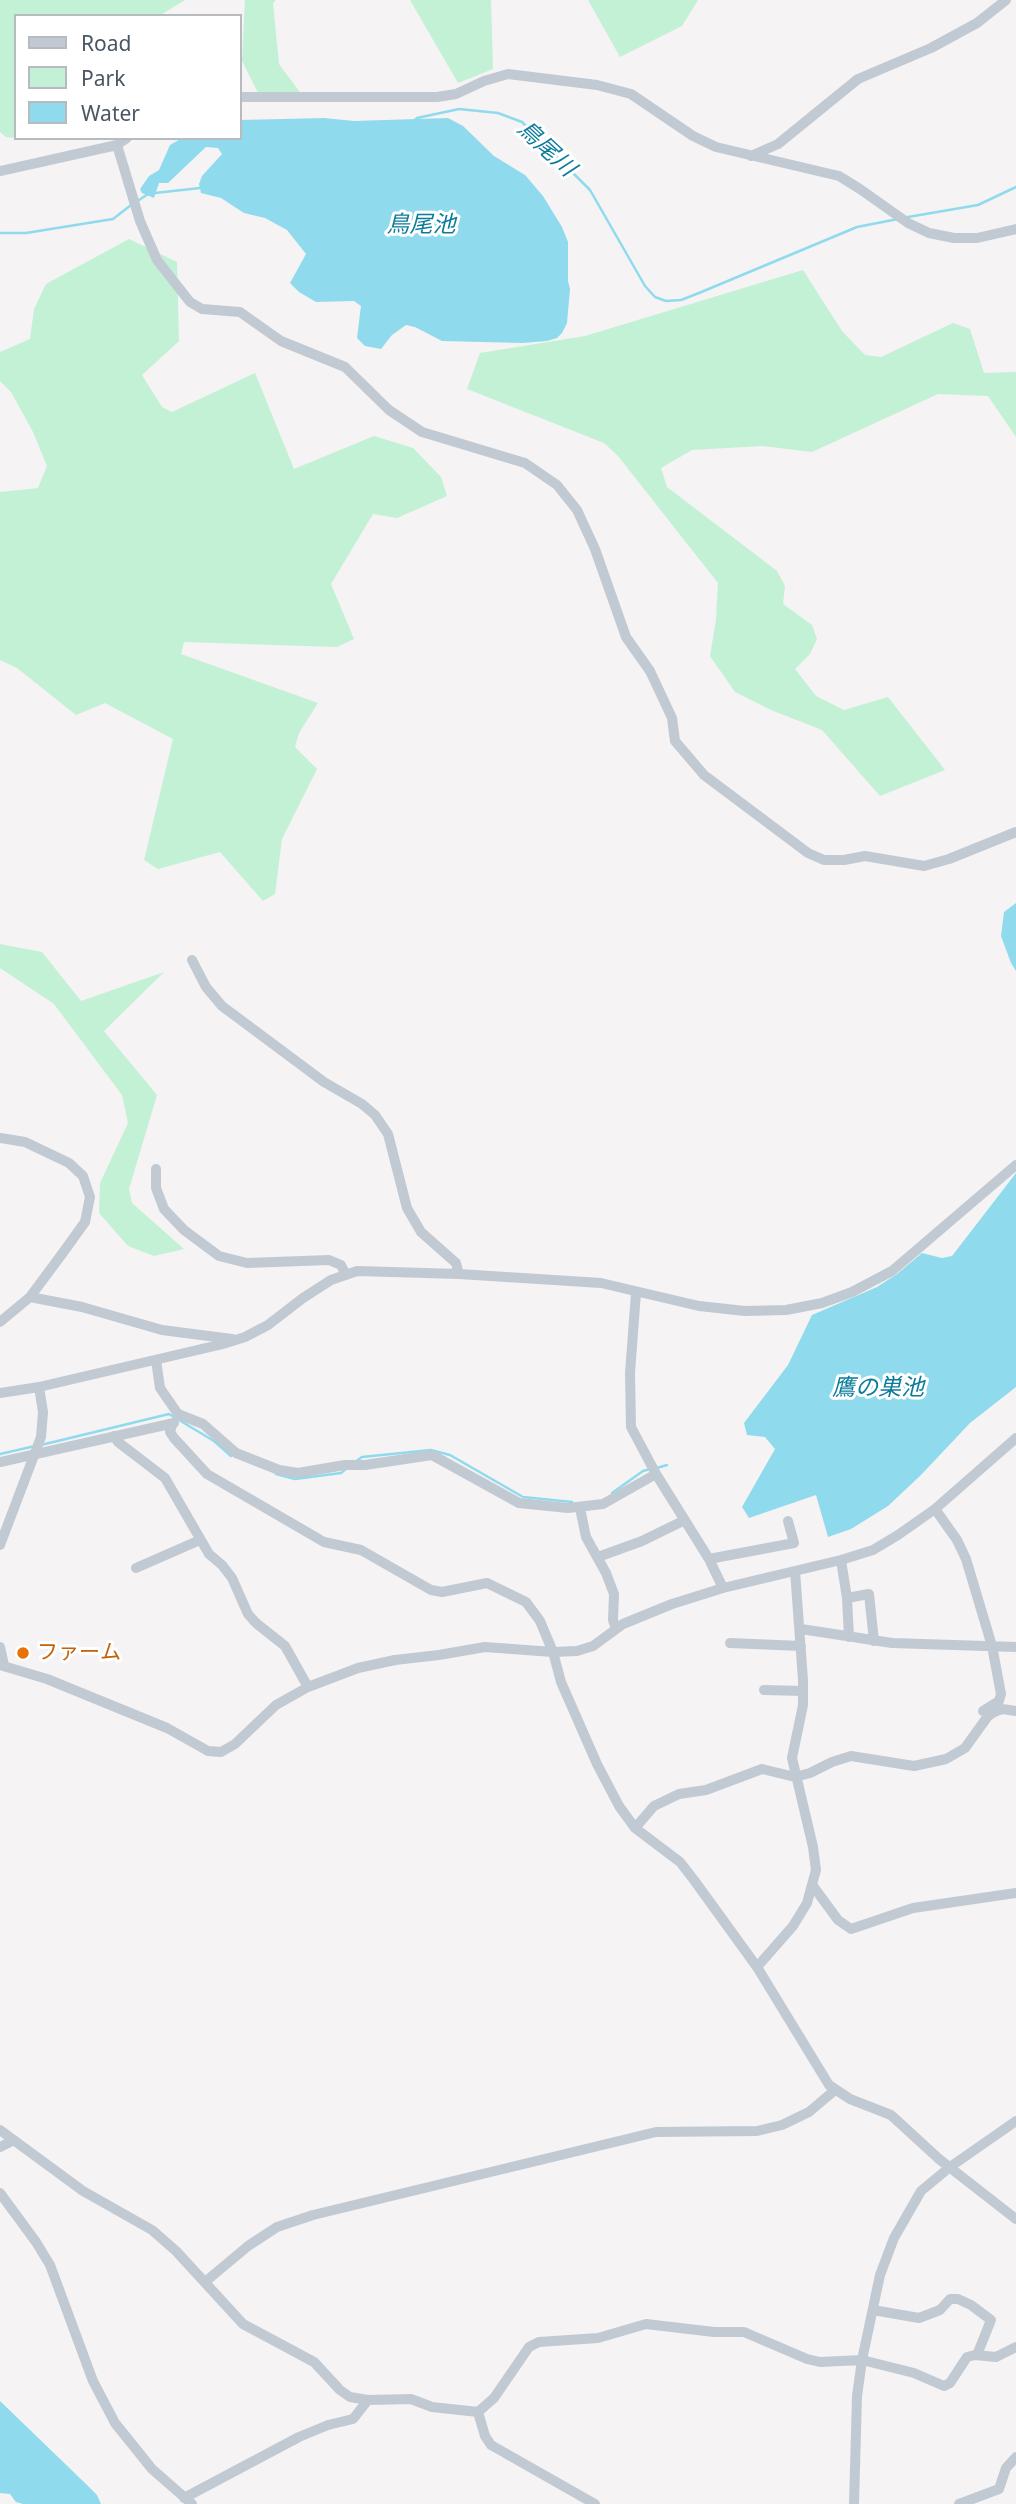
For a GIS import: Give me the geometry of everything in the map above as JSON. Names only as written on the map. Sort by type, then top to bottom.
[{"type":"street","points":[[751,156],[778,144],[858,79],[931,48],[977,23],[1006,0]]},
{"type":"street","points":[[242,97],[437,97],[456,94],[508,74],[534,75],[597,85],[631,94],[692,136],[716,147],[839,176],[908,223],[929,233],[954,238],[977,238],[1016,229]]},
{"type":"street","points":[[0,171],[122,142],[140,221],[157,260],[190,302],[202,309],[240,312],[281,341],[345,367],[389,410],[422,432],[525,463],[557,485],[577,510],[595,548],[626,637],[650,671],[672,718],[675,741],[704,775],[808,853],[824,860],[866,856],[924,866],[1016,832]]},
{"type":"street","points":[[192,960],[206,987],[222,1006],[324,1082],[362,1104],[375,1115],[388,1134],[407,1208],[421,1232],[456,1263],[459,1274]]},
{"type":"street","points":[[0,1138],[25,1142],[69,1163],[83,1176],[90,1197],[85,1222],[30,1297],[0,1322]]},
{"type":"street","points":[[0,1393],[39,1387],[236,1340],[268,1325],[331,1280],[357,1271],[601,1283],[699,1306],[745,1311],[786,1310],[822,1303],[852,1292],[892,1271],[1016,1165]]},
{"type":"street","points":[[156,1169],[156,1188],[164,1209],[184,1230],[219,1256],[247,1264],[329,1260],[341,1265],[346,1275]]},
{"type":"street","points":[[635,1293],[630,1373],[631,1427],[656,1474],[709,1559],[723,1588]]},
{"type":"street","points":[[30,1297],[82,1307],[162,1330],[236,1340]]},
{"type":"street","points":[[156,1360],[160,1388],[178,1414],[203,1424],[236,1453],[279,1470],[298,1473],[432,1455],[519,1503],[580,1508],[603,1504],[656,1474]]},
{"type":"street","points":[[0,1545],[43,1429],[39,1387]]},
{"type":"street","points":[[178,1414],[170,1432],[207,1474],[324,1542],[361,1550],[431,1590],[442,1592],[488,1583],[526,1602],[540,1621],[553,1652],[561,1682],[597,1764],[619,1806],[635,1828],[680,1862],[757,1967],[830,2085],[850,2099],[891,2115],[950,2167],[1016,2219]]},
{"type":"street","points":[[0,1462],[172,1425]]},
{"type":"street","points":[[114,1436],[165,1478],[209,1554],[232,1578],[252,1619],[285,1646],[308,1687]]},
{"type":"street","points":[[0,1647],[2,1665],[47,1679],[167,1728],[213,1753],[225,1751],[276,1705],[308,1687],[358,1668],[485,1647],[577,1651],[593,1646],[616,1629],[672,1604],[723,1588],[873,1550],[935,1510],[1016,1438]]},
{"type":"street","points":[[580,1508],[586,1537],[614,1594],[613,1620],[616,1629]]},
{"type":"street","points":[[935,1510],[957,1540],[966,1559],[992,1646],[1000,1699],[979,1716],[979,1729]]},
{"type":"street","points":[[598,1557],[642,1541],[685,1520]]},
{"type":"street","points":[[709,1559],[794,1543],[788,1521]]},
{"type":"street","points":[[136,1567],[200,1540]]},
{"type":"street","points":[[841,1560],[849,1637]]},
{"type":"street","points":[[757,1967],[793,1926],[807,1903],[816,1870],[792,1758],[803,1705],[801,1629],[794,1571]]},
{"type":"street","points":[[847,1598],[869,1594],[874,1641]]},
{"type":"street","points":[[801,1629],[874,1641],[1016,1647]]},
{"type":"street","points":[[730,1643],[801,1646]]},
{"type":"street","points":[[764,1690],[803,1691]]},
{"type":"street","points":[[635,1828],[654,1806],[679,1794],[706,1790],[762,1769],[795,1777],[851,1756],[914,1766],[927,1764],[961,1752],[994,1712],[1002,1709],[1016,1711]]},
{"type":"street","points":[[813,1886],[838,1920],[851,1929],[912,1908],[1016,1893]]},
{"type":"street","points":[[205,2282],[248,2246],[277,2227],[313,2214],[656,2132],[757,2131],[782,2125],[808,2112],[835,2090]]},
{"type":"street","points":[[854,2504],[857,2396],[880,2275],[905,2216],[921,2192],[950,2167],[1016,2121]]},
{"type":"street","points":[[0,2130],[83,2190],[152,2230],[243,2324],[314,2362],[350,2397],[368,2400],[411,2399],[432,2407],[478,2412],[494,2398],[529,2347],[538,2342],[598,2338],[646,2324],[714,2332],[744,2332],[807,2359],[820,2362],[862,2360],[914,2372],[944,2386],[950,2383],[967,2357],[996,2357],[1016,2347]]},
{"type":"street","points":[[0,2147],[13,2140]]},
{"type":"street","points":[[0,2193],[46,2257],[93,2381],[115,2423],[147,2464],[188,2501],[299,2437],[328,2425],[353,2419],[368,2400]]},
{"type":"street","points":[[873,2310],[919,2319],[940,2310],[950,2299],[958,2299],[991,2320],[977,2355]]},
{"type":"street","points":[[478,2412],[485,2436],[491,2445],[595,2504]]},
{"type":"street","points":[[959,2504],[999,2489],[1006,2468],[1016,2457]]},
{"type":"green space","points":[[0,0],[185,0],[162,14],[14,14],[14,138],[6,137],[0,132]]},
{"type":"green space","points":[[245,0],[276,0],[273,3],[279,64],[305,99],[261,99],[242,61]]},
{"type":"green space","points":[[410,0],[491,0],[493,69],[458,83]]},
{"type":"green space","points":[[588,0],[698,0],[682,26],[620,57]]},
{"type":"green space","points":[[129,239],[177,262],[179,341],[142,375],[162,407],[172,412],[255,373],[294,469],[374,436],[413,448],[441,477],[447,496],[397,518],[373,514],[331,584],[354,639],[337,647],[184,642],[181,654],[318,703],[299,733],[295,747],[317,769],[282,839],[275,894],[263,901],[220,852],[158,869],[144,860],[173,739],[105,703],[76,715],[17,668],[0,660],[0,492],[38,488],[47,466],[33,432],[11,392],[0,381],[0,352],[30,339],[34,309],[46,284]]},
{"type":"green space","points":[[803,270],[842,331],[865,355],[881,357],[953,323],[970,329],[984,373],[1016,372],[1016,437],[988,396],[938,394],[812,452],[763,446],[692,450],[661,468],[667,487],[777,571],[785,586],[783,604],[812,625],[817,639],[810,654],[795,669],[816,696],[844,710],[888,697],[945,770],[880,796],[822,730],[735,692],[710,656],[718,583],[618,456],[604,443],[467,389],[480,353],[585,336]]},
{"type":"green space","points":[[0,944],[42,952],[81,1001],[164,972],[104,1031],[157,1095],[129,1189],[132,1203],[184,1249],[154,1256],[128,1246],[99,1213],[100,1183],[128,1123],[122,1095],[54,1004],[0,968]]},
{"type":"water","name":"鳥尾池","points":[[324,118],[354,121],[448,118],[463,126],[494,156],[525,175],[543,196],[562,227],[568,242],[570,289],[567,323],[562,333],[547,341],[522,343],[442,341],[406,325],[392,335],[381,349],[365,346],[357,338],[361,306],[354,301],[316,302],[290,283],[306,254],[287,230],[265,218],[244,213],[221,198],[201,193],[199,184],[202,176],[222,154],[218,148],[206,147],[168,183],[159,183],[154,198],[142,193],[140,189],[149,176],[159,170],[170,145],[179,140],[242,140],[242,120]]},
{"type":"water","points":[[1016,903],[1016,971],[1001,936],[1004,912]]},
{"type":"water","name":"鷹の巣池","points":[[1016,1173],[1016,1387],[970,1423],[888,1506],[851,1529],[828,1537],[816,1495],[749,1518],[742,1507],[775,1449],[765,1437],[747,1435],[744,1423],[788,1365],[812,1315],[877,1287],[922,1253],[942,1258],[952,1256]]},
{"type":"water","points":[[0,2401],[97,2495],[101,2504],[23,2504],[16,2502],[10,2494],[0,2493]]},
{"type":"waterway","name":"鳥尾川","points":[[415,120],[459,109],[498,113],[522,122],[590,190],[645,286],[655,297],[666,301],[681,300],[857,227],[898,219]]},
{"type":"waterway","name":"鳥尾川","points":[[908,217],[978,205],[1016,187]]},
{"type":"waterway","name":"鳥尾川","points":[[155,193],[200,188]]},
{"type":"waterway","name":"鳥尾川","points":[[136,202],[148,194]]},
{"type":"waterway","name":"鳥尾川","points":[[0,233],[26,233],[113,219],[131,205]]},
{"type":"waterway","points":[[41,1445],[169,1414],[214,1441],[231,1456]]},
{"type":"waterway","points":[[0,1454],[35,1446]]},
{"type":"waterway","points":[[355,1462],[362,1457],[431,1450],[450,1455],[523,1497],[572,1502]]},
{"type":"waterway","points":[[657,1468],[667,1465]]},
{"type":"waterway","points":[[276,1474],[295,1479],[341,1473],[347,1468]]},
{"type":"waterway","points":[[612,1493],[650,1469]]},
{"type":"place","name":"ファーム","points":[[23,1653]]}]
